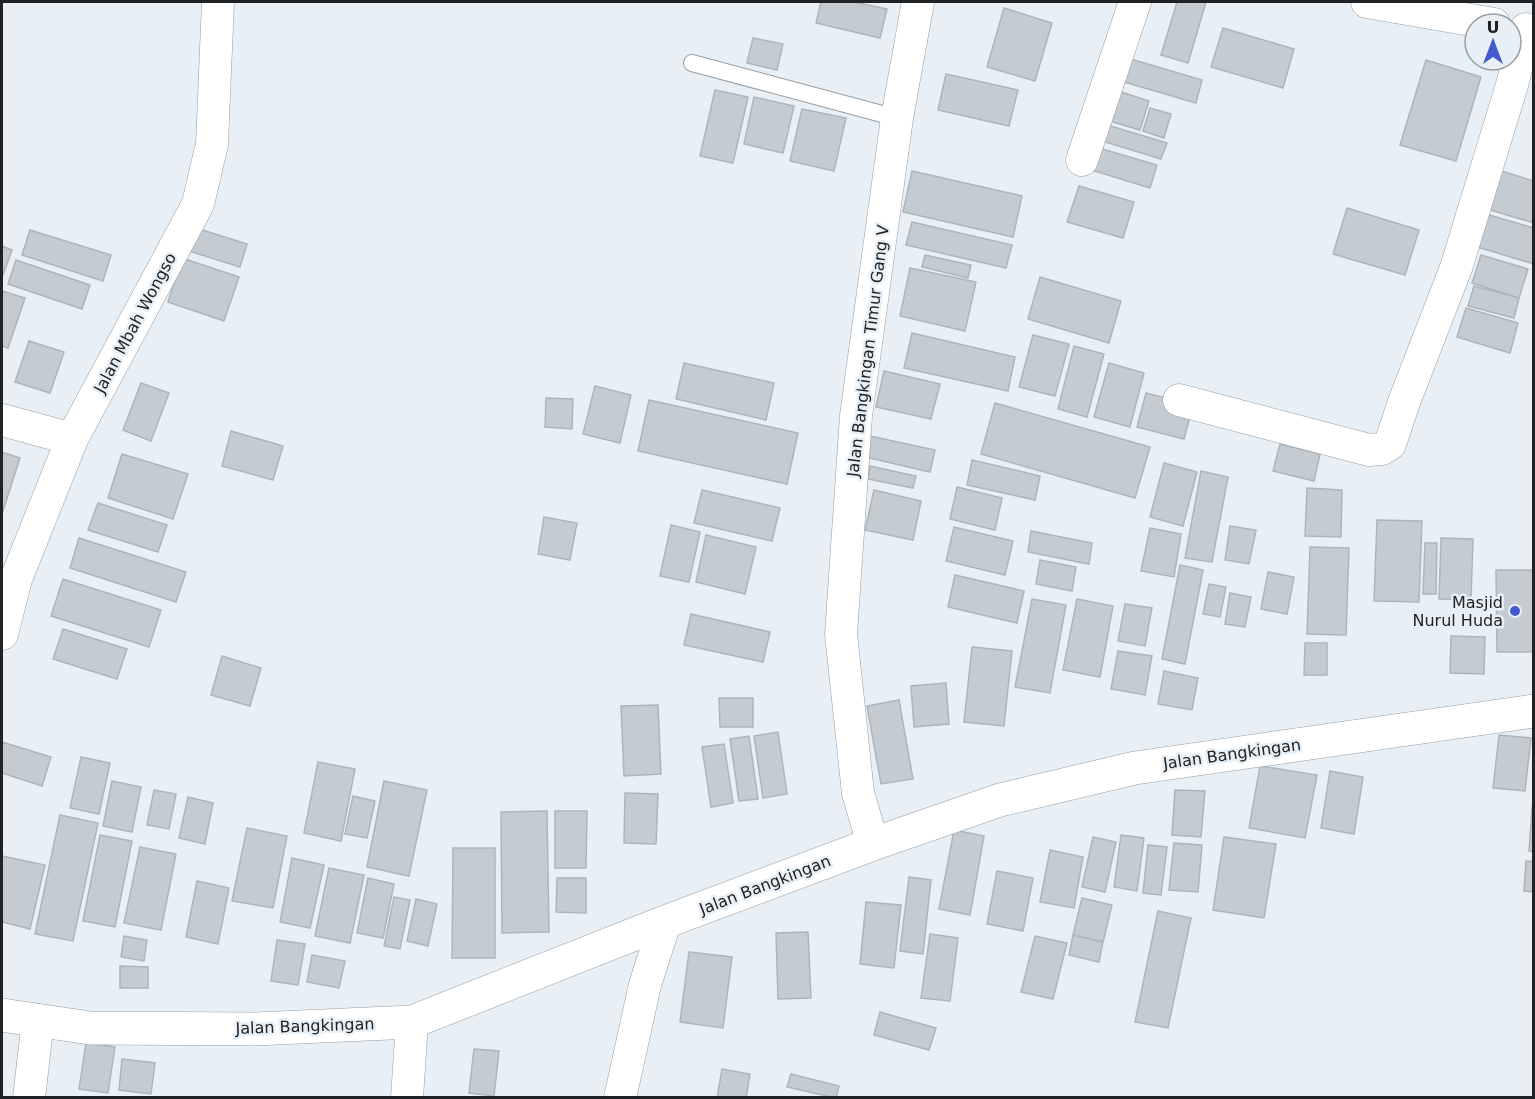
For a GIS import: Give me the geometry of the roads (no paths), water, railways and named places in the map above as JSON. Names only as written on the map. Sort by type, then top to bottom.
[{"type":"street","name":"Jalan Mbah Wongso","points":[[2,634],[16,579],[72,439],[198,204],[212,144],[218,2]]},
{"type":"street","name":"Jalan Bangkingan Timur Gang V","points":[[873,844],[858,793],[841,633],[856,416],[897,118],[918,2]]},
{"type":"street","points":[[1082,160],[1135,2]]},
{"type":"street","points":[[1367,2],[1455,10]]},
{"type":"street","points":[[1179,400],[1369,450],[1382,449],[1390,444],[1456,268],[1512,84],[1524,29]]},
{"type":"street","points":[[2,420],[72,439]]},
{"type":"street","name":"Jalan Bangkingan","points":[[2,1015],[90,1028],[255,1029],[412,1022],[665,922],[873,844],[1000,800],[1135,768],[1533,711]]},
{"type":"street","points":[[620,1098],[645,985],[665,922]]},
{"type":"street","points":[[29,1098],[38,1020]]},
{"type":"street","points":[[407,1098],[412,1022]]},
{"type":"lane","points":[[692,63],[897,118]]},
{"type":"place","name":"Masjid Nurul Huda","points":[[1515,611]]}]
